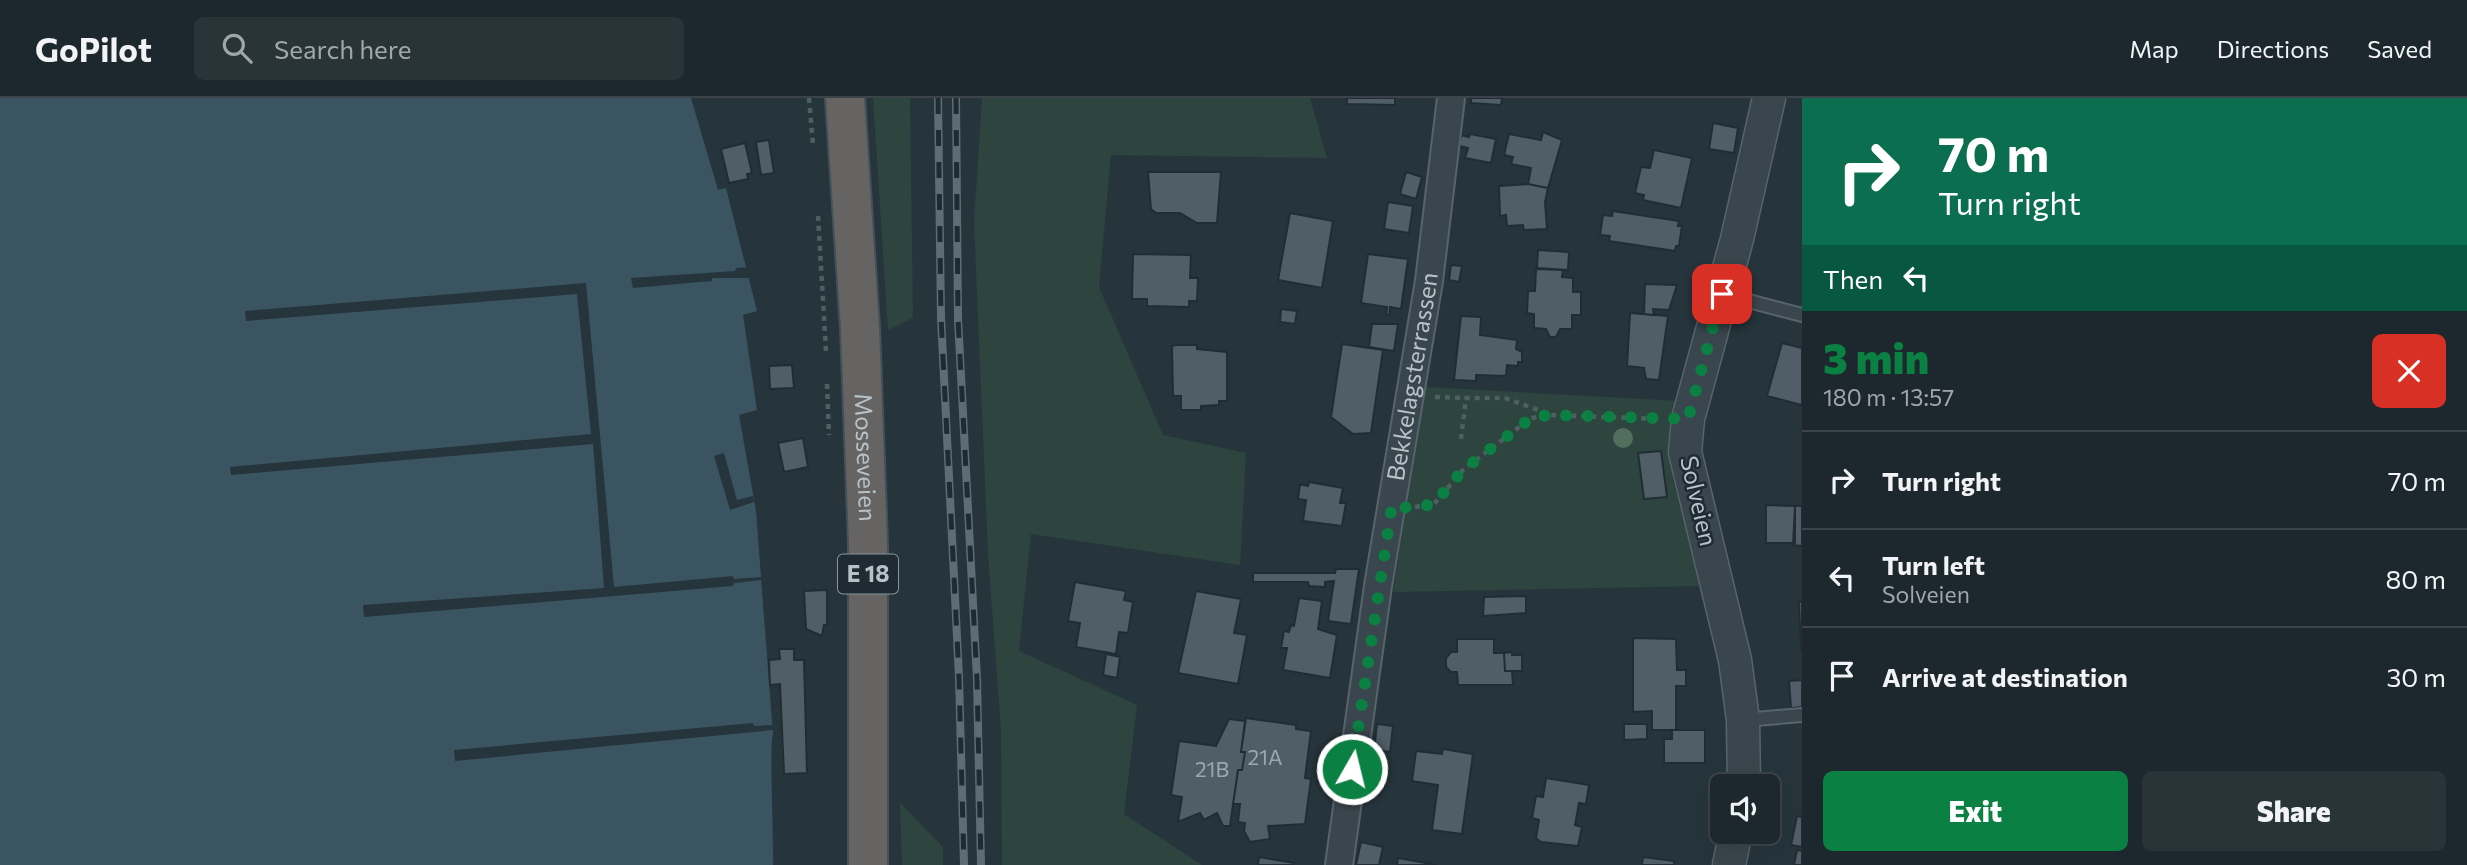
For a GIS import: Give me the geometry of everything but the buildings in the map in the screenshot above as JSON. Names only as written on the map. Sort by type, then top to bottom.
[{"type":"highway","name":"Mosseveien","points":[[845,98],[860,328],[868,543],[865,819],[868,865]]},
{"type":"highway","name":"Mosseveien","points":[[858,865],[865,819]]},
{"type":"street","name":"Bekkelagsterrassen","points":[[1339,865],[1392,505],[1429,281],[1451,98]]},
{"type":"street","name":"Solveien","points":[[1744,774],[1743,720],[1735,660],[1685,452],[1688,419],[1722,294],[1769,98]]},
{"type":"street","points":[[1729,865],[1733,844]]},
{"type":"lane","points":[[1722,294],[1802,315]]},
{"type":"lane","points":[[1743,720],[1802,715]]},
{"type":"path","points":[[809,98],[813,148]]},
{"type":"path","points":[[817,212],[827,361]]},
{"type":"path","points":[[827,373],[829,444]]},
{"type":"path","points":[[1437,397],[1505,398],[1550,415]]},
{"type":"path","points":[[1461,439],[1466,398]]},
{"type":"path","points":[[1392,505],[1409,508],[1434,504],[1463,470],[1531,418],[1550,415],[1688,419]]},
{"type":"green space","points":[[873,98],[910,98],[913,318],[888,330]]},
{"type":"green space","points":[[982,98],[1310,98],[1327,158],[1111,155],[1099,287],[1163,435],[1246,453],[1240,565],[1031,534],[1019,651],[1137,705],[1124,814],[1202,865],[1002,865],[1001,731],[988,554],[974,222]]},
{"type":"green space","points":[[1426,387],[1679,401],[1670,442],[1673,479],[1700,586],[1393,592]]},
{"type":"green space","points":[[900,803],[943,847],[943,865],[902,865]]},
{"type":"water","points":[[0,98],[691,98],[718,190],[726,188],[757,311],[743,315],[757,410],[739,415],[756,511],[773,735],[773,865],[0,865]]},
{"type":"pier","points":[[748,267],[751,278],[712,278],[712,281],[633,288],[631,278],[735,271],[736,268]]},
{"type":"pier","points":[[586,283],[614,587],[733,576],[734,579],[761,577],[761,580],[734,583],[733,586],[364,617],[363,605],[604,588],[593,444],[231,475],[230,467],[591,434],[577,294],[246,321],[245,311]]},
{"type":"pier","points":[[724,453],[737,500],[753,496],[754,502],[730,510],[714,456]]},
{"type":"pier","points":[[753,723],[754,726],[772,725],[773,730],[455,761],[454,750]]},
{"type":"railway","points":[[938,98],[941,317],[959,677],[964,865]]},
{"type":"railway","points":[[956,98],[958,319],[977,679],[981,865]]},
{"type":"route","points":[[1352,769],[1392,505],[1409,508],[1434,504],[1463,470],[1531,418],[1550,415],[1595,415],[1688,419],[1722,294]]}]
